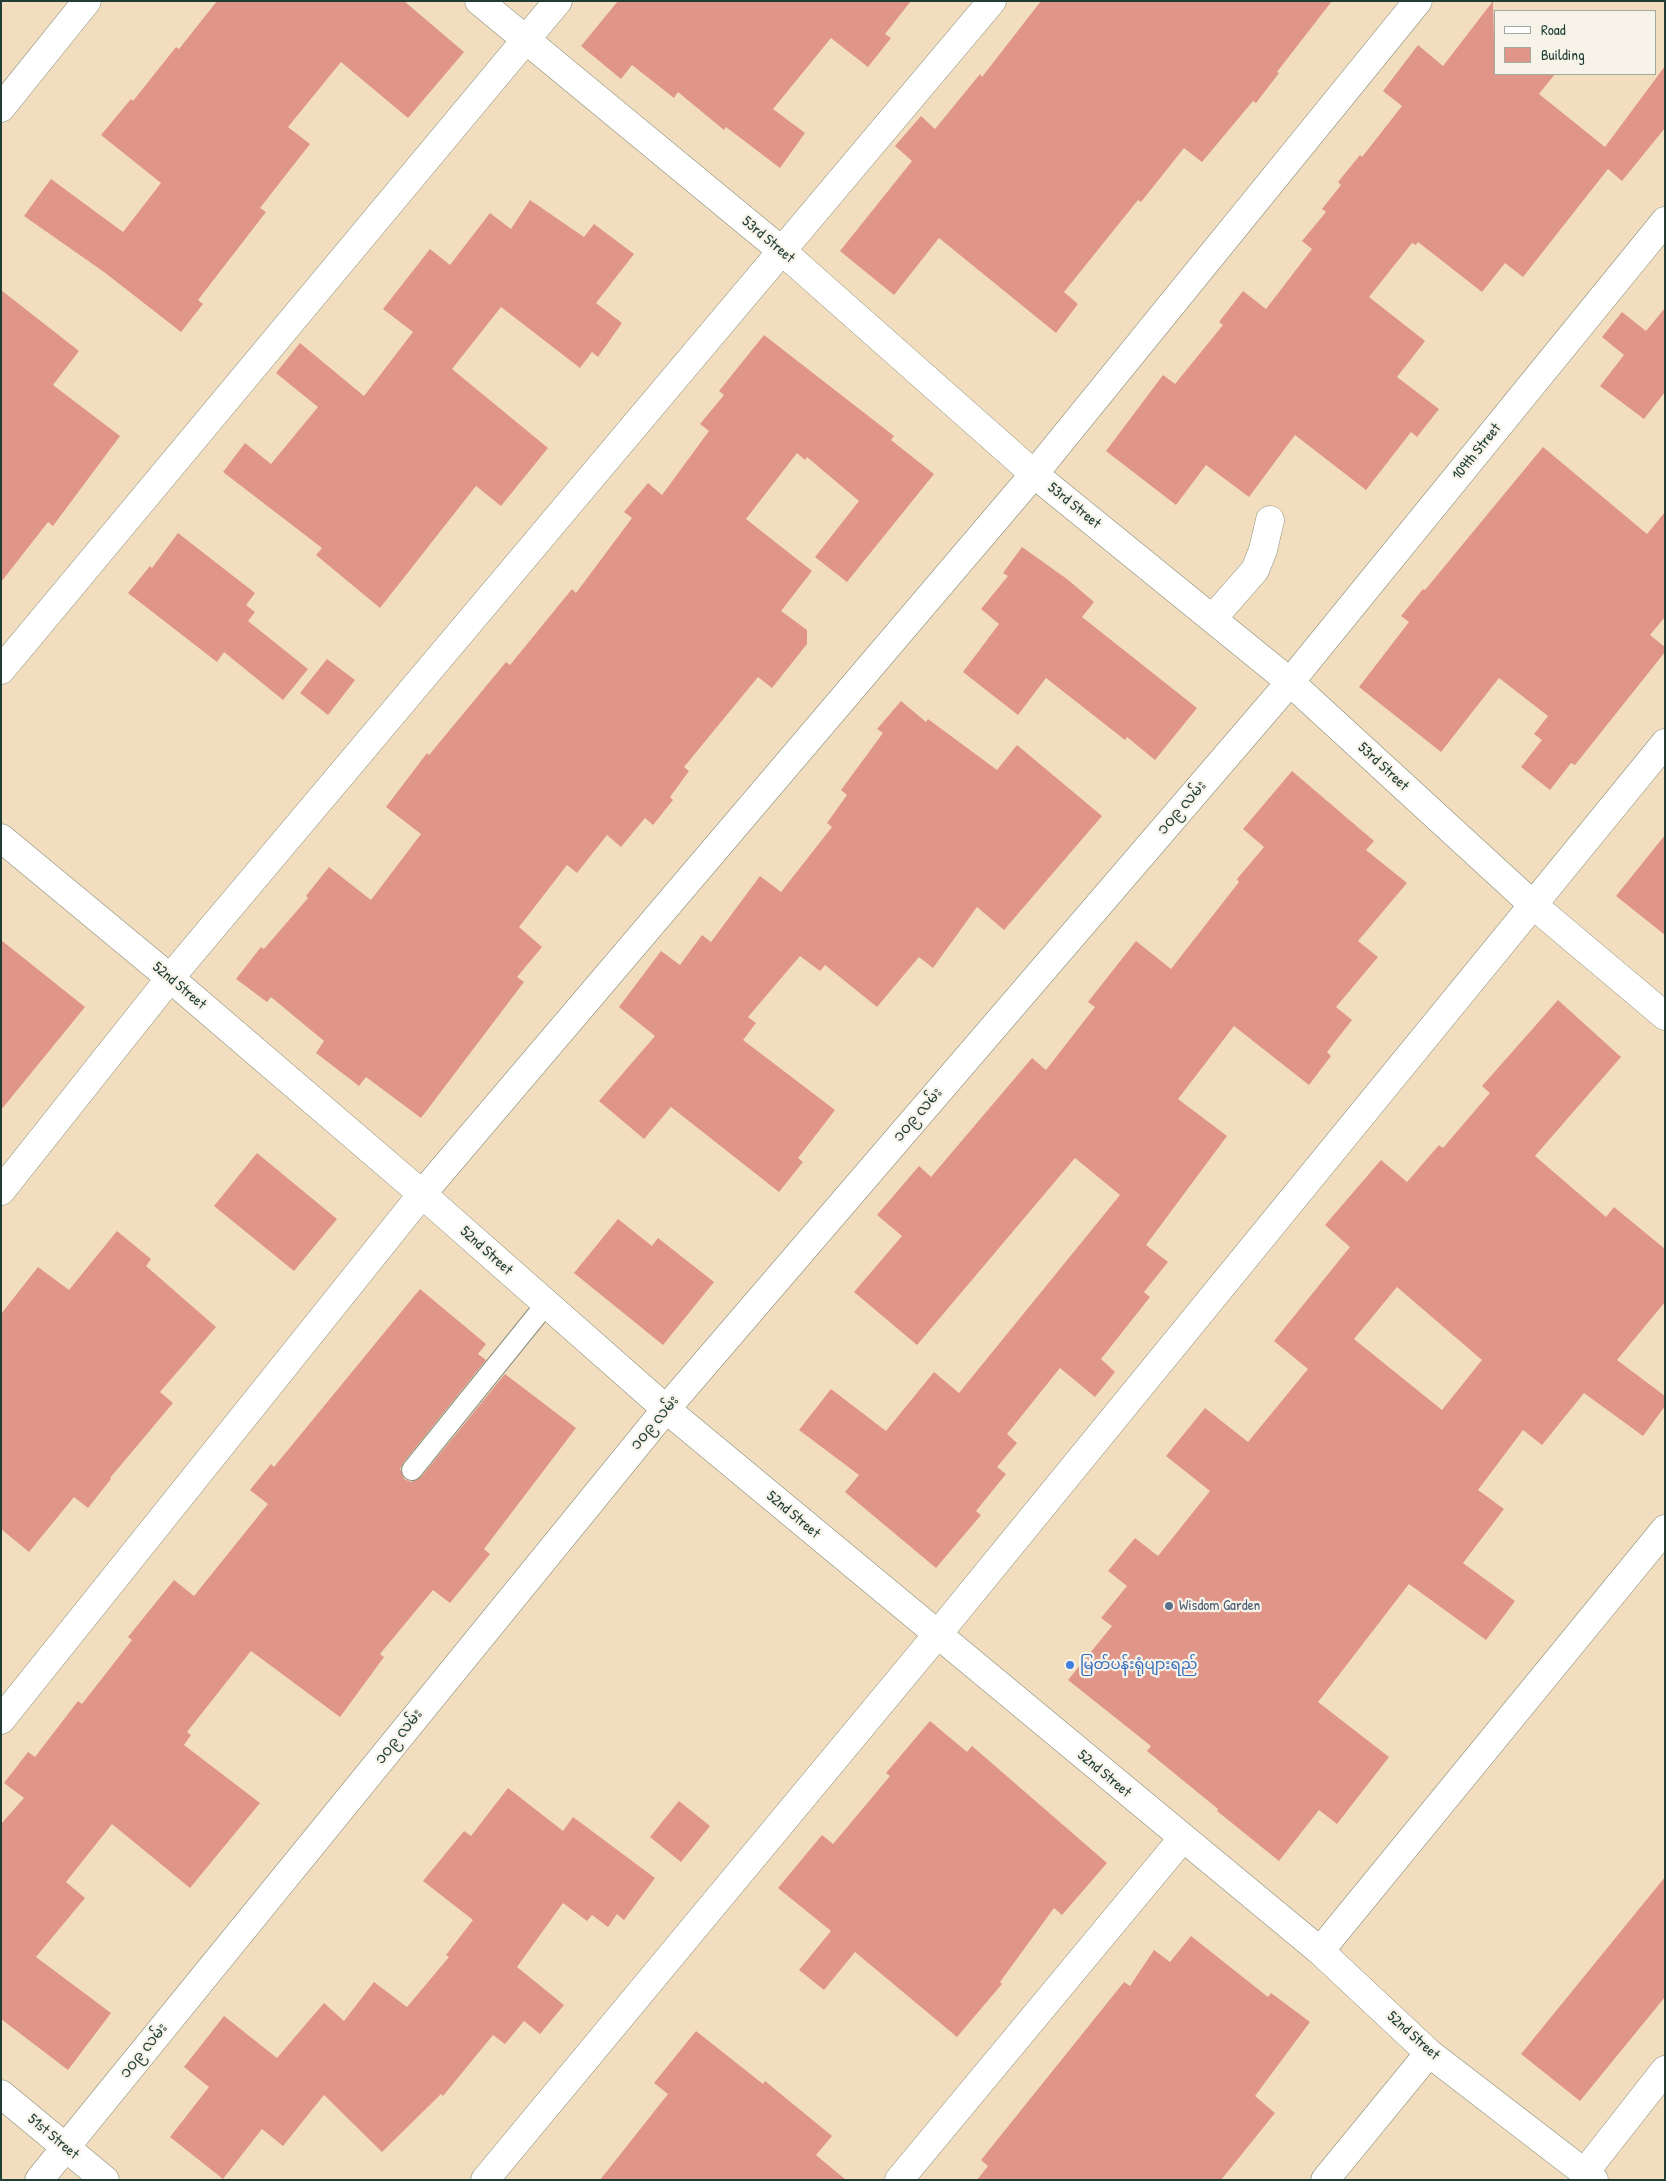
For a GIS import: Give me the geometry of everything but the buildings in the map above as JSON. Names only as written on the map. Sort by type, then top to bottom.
[{"type":"street","points":[[1,108],[87,1]]},
{"type":"street","name":"53rd Street","points":[[479,1],[782,251],[1034,474],[1290,682],[1532,904],[1665,1016]]},
{"type":"street","points":[[1,670],[558,1]]},
{"type":"street","points":[[1,1191],[170,978],[992,1]]},
{"type":"street","points":[[1,1720],[422,1194],[1034,474],[1418,1]]},
{"type":"street","name":"109th Street","points":[[1290,682],[1665,221]]},
{"type":"street","points":[[1213,618],[1255,570],[1263,550],[1270,520]]},
{"type":"street","name":"၁၀၉ လမ်း","points":[[39,2180],[666,1408],[1290,682]]},
{"type":"street","points":[[485,2180],[937,1634],[1665,743]]},
{"type":"street","name":"52nd Street","points":[[1,838],[170,978],[422,1194],[666,1408],[1320,1951],[1429,2053],[1590,2176]]},
{"type":"street","points":[[1320,1951],[1665,1529]]},
{"type":"street","points":[[899,2180],[1182,1838]]},
{"type":"street","points":[[1325,2180],[1429,2053]]},
{"type":"street","points":[[1590,2176],[1665,2070]]},
{"type":"street","name":"51st Street","points":[[1,2094],[105,2180]]},
{"type":"lane","points":[[412,1470],[546,1304]]},
{"type":"place","name":"Wisdom Garden","points":[[1169,1606]]},
{"type":"place","name":"မြတ်ပန်းရုံပျားရည်","points":[[1070,1665]]}]
